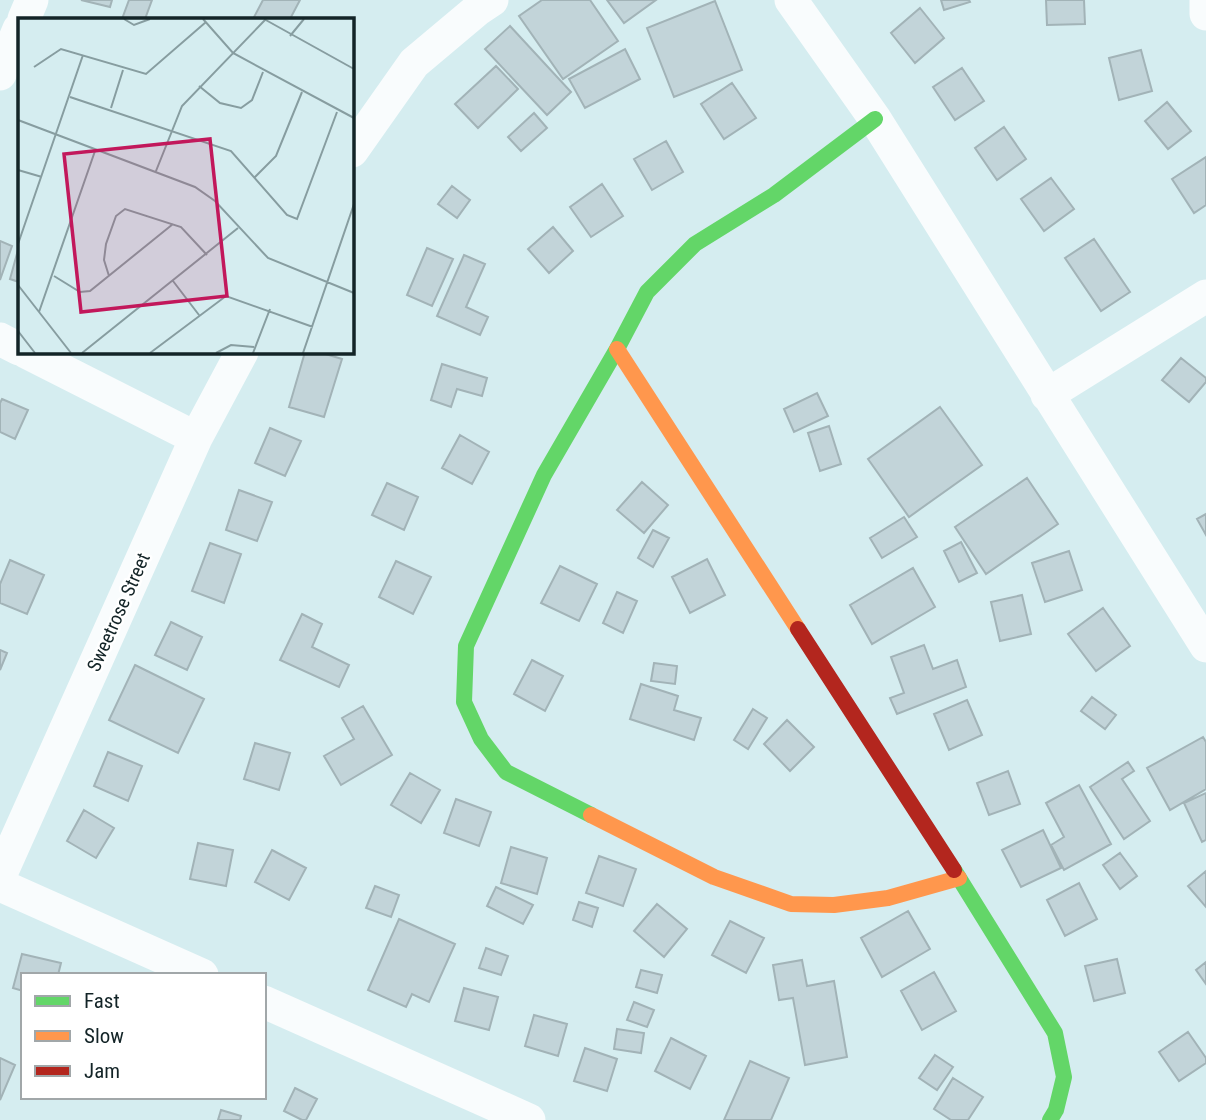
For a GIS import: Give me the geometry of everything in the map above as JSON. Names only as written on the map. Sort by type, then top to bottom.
[{"type":"street","points":[[24,18],[32,0]]},
{"type":"street","points":[[354,148],[414,64],[492,0]]},
{"type":"street","points":[[791,0],[875,119],[1206,646]]},
{"type":"street","points":[[1206,0],[1206,14]]},
{"type":"street","points":[[0,74],[18,31]]},
{"type":"street","points":[[875,119],[774,195],[695,244],[647,292],[544,475],[466,646],[464,702],[481,739],[506,772],[714,877],[791,904],[834,905],[888,898],[960,878]]},
{"type":"street","points":[[1047,395],[1206,296]]},
{"type":"street","points":[[0,339],[18,348]]},
{"type":"street","points":[[617,349],[960,878],[1055,1033],[1064,1077],[1056,1110],[1050,1120]]},
{"type":"street","points":[[30,354],[196,438]]},
{"type":"street","name":"Sweetrose Street","points":[[0,876],[196,438],[242,354]]},
{"type":"street","points":[[0,885],[198,973]]},
{"type":"street","points":[[266,1003],[529,1120]]},
{"type":"building","points":[[81,0],[112,0],[110,7]]},
{"type":"building","points":[[129,0],[152,0],[145,18],[122,18]]},
{"type":"building","points":[[263,0],[300,0],[291,18],[254,18]]},
{"type":"building","points":[[542,0],[590,0],[618,41],[563,79],[519,16]]},
{"type":"building","points":[[607,0],[656,0],[624,23]]},
{"type":"building","points":[[941,0],[969,0],[970,2],[944,10]]},
{"type":"building","points":[[1046,0],[1084,0],[1085,24],[1047,25]]},
{"type":"building","points":[[715,1],[742,70],[674,97],[647,28]]},
{"type":"building","points":[[920,8],[944,38],[915,63],[891,33]]},
{"type":"building","points":[[510,26],[571,92],[547,115],[485,49]]},
{"type":"building","points":[[625,49],[640,79],[585,108],[569,79]]},
{"type":"building","points":[[1141,50],[1152,91],[1119,100],[1109,58]]},
{"type":"building","points":[[496,66],[518,89],[478,128],[455,104]]},
{"type":"building","points":[[962,68],[984,101],[955,120],[933,87]]},
{"type":"building","points":[[732,83],[756,118],[724,139],[701,104]]},
{"type":"building","points":[[1167,102],[1191,131],[1168,149],[1145,121]]},
{"type":"building","points":[[534,113],[547,128],[521,151],[508,137]]},
{"type":"building","points":[[1004,127],[1026,159],[997,180],[975,148]]},
{"type":"building","points":[[666,141],[683,172],[652,190],[634,159]]},
{"type":"building","points":[[1206,157],[1206,205],[1194,213],[1172,179]]},
{"type":"building","points":[[1051,178],[1074,209],[1044,231],[1021,199]]},
{"type":"building","points":[[602,184],[623,216],[591,237],[570,207]]},
{"type":"building","points":[[452,186],[470,200],[457,218],[438,204]]},
{"type":"building","points":[[553,227],[573,251],[549,273],[528,249]]},
{"type":"building","points":[[1094,239],[1130,292],[1101,311],[1065,258]]},
{"type":"building","points":[[0,241],[12,246],[0,280]]},
{"type":"building","points":[[427,248],[453,259],[432,306],[407,295]]},
{"type":"building","points":[[18,250],[18,282],[10,279]]},
{"type":"building","points":[[464,255],[485,264],[466,307],[488,317],[480,335],[437,316]]},
{"type":"building","points":[[304,354],[326,354],[342,359],[324,417],[289,407]]},
{"type":"building","points":[[1181,358],[1206,378],[1206,382],[1189,402],[1162,380]]},
{"type":"building","points":[[442,364],[487,378],[482,396],[457,389],[451,407],[431,400]]},
{"type":"building","points":[[817,393],[828,416],[794,432],[784,409]]},
{"type":"building","points":[[2,399],[28,410],[15,439],[0,432]]},
{"type":"building","points":[[940,407],[982,465],[909,517],[868,459]]},
{"type":"building","points":[[829,426],[841,464],[820,471],[808,433]]},
{"type":"building","points":[[270,428],[301,441],[285,476],[255,463]]},
{"type":"building","points":[[460,435],[489,452],[472,484],[442,468]]},
{"type":"building","points":[[1027,478],[1058,524],[986,574],[955,527]]},
{"type":"building","points":[[642,482],[668,505],[644,533],[617,510]]},
{"type":"building","points":[[387,483],[418,497],[404,530],[372,515]]},
{"type":"building","points":[[239,490],[272,502],[257,541],[226,530]]},
{"type":"building","points":[[1206,514],[1206,535],[1197,519]]},
{"type":"building","points":[[904,517],[917,537],[882,558],[870,538]]},
{"type":"building","points":[[653,530],[669,538],[653,567],[638,558]]},
{"type":"building","points":[[961,542],[977,573],[959,582],[944,551]]},
{"type":"building","points":[[210,543],[241,554],[224,603],[192,591]]},
{"type":"building","points":[[1069,551],[1082,590],[1045,602],[1032,563]]},
{"type":"building","points":[[707,559],[725,595],[690,613],[672,577]]},
{"type":"building","points":[[10,560],[44,575],[27,614],[0,603],[0,584]]},
{"type":"building","points":[[396,561],[431,577],[413,614],[379,597]]},
{"type":"building","points":[[560,566],[597,584],[579,621],[541,603]]},
{"type":"building","points":[[913,568],[935,607],[872,644],[850,605]]},
{"type":"building","points":[[617,592],[637,601],[623,633],[603,623]]},
{"type":"building","points":[[1022,595],[1031,634],[1000,641],[991,602]]},
{"type":"building","points":[[1103,608],[1130,646],[1096,671],[1068,634]]},
{"type":"building","points":[[302,614],[322,624],[312,647],[349,665],[339,687],[280,660]]},
{"type":"building","points":[[171,622],[202,637],[187,670],[155,655]]},
{"type":"building","points":[[924,645],[933,669],[957,660],[966,687],[897,714],[890,698],[904,693],[891,657]]},
{"type":"building","points":[[0,650],[7,653],[0,670]]},
{"type":"building","points":[[532,660],[563,676],[545,711],[514,694]]},
{"type":"building","points":[[654,663],[677,666],[675,684],[651,681]]},
{"type":"building","points":[[135,665],[204,699],[178,753],[109,720]]},
{"type":"building","points":[[641,684],[678,696],[674,710],[701,718],[694,740],[630,719]]},
{"type":"building","points":[[1092,697],[1116,715],[1105,729],[1081,711]]},
{"type":"building","points":[[967,700],[982,735],[949,750],[934,714]]},
{"type":"building","points":[[363,706],[392,755],[341,785],[324,756],[354,739],[342,718]]},
{"type":"building","points":[[753,709],[767,718],[748,749],[734,740]]},
{"type":"building","points":[[787,720],[814,747],[790,771],[764,744]]},
{"type":"building","points":[[1203,737],[1206,742],[1206,789],[1170,810],[1147,768]]},
{"type":"building","points":[[255,743],[290,753],[279,790],[244,779]]},
{"type":"building","points":[[108,752],[142,766],[128,801],[94,786]]},
{"type":"building","points":[[1128,762],[1134,771],[1122,779],[1150,821],[1124,839],[1090,787]]},
{"type":"building","points":[[1008,771],[1020,804],[989,815],[977,783]]},
{"type":"building","points":[[410,773],[440,790],[421,823],[391,805]]},
{"type":"building","points":[[1079,785],[1111,844],[1064,870],[1051,845],[1064,837],[1046,803]]},
{"type":"building","points":[[1206,793],[1206,840],[1202,842],[1184,803]]},
{"type":"building","points":[[456,799],[491,812],[479,846],[444,833]]},
{"type":"building","points":[[84,810],[114,828],[96,858],[67,841]]},
{"type":"building","points":[[1043,830],[1061,868],[1021,887],[1002,850]]},
{"type":"building","points":[[198,843],[233,850],[226,886],[190,879]]},
{"type":"building","points":[[511,847],[547,858],[537,894],[501,883]]},
{"type":"building","points":[[272,850],[306,868],[289,900],[255,882]]},
{"type":"building","points":[[1120,853],[1137,876],[1120,889],[1103,865]]},
{"type":"building","points":[[599,856],[636,869],[623,906],[586,893]]},
{"type":"building","points":[[1206,871],[1206,907],[1188,886]]},
{"type":"building","points":[[1079,883],[1097,919],[1065,936],[1047,900]]},
{"type":"building","points":[[375,886],[399,895],[391,917],[366,908]]},
{"type":"building","points":[[496,887],[533,905],[523,924],[487,906]]},
{"type":"building","points":[[579,902],[598,908],[592,927],[573,920]]},
{"type":"building","points":[[657,904],[687,929],[664,957],[634,931]]},
{"type":"building","points":[[908,911],[930,949],[882,977],[861,938]]},
{"type":"building","points":[[399,919],[455,944],[429,1002],[412,994],[406,1007],[368,990]]},
{"type":"building","points":[[730,921],[764,938],[746,973],[712,955]]},
{"type":"building","points":[[486,948],[508,956],[501,975],[479,968]]},
{"type":"building","points":[[22,954],[61,963],[58,973],[21,973],[21,990],[13,988]]},
{"type":"building","points":[[1117,959],[1125,993],[1094,1001],[1085,966]]},
{"type":"building","points":[[802,960],[807,986],[834,981],[847,1057],[805,1065],[793,998],[779,1000],[773,965]]},
{"type":"building","points":[[1206,962],[1206,984],[1196,970]]},
{"type":"building","points":[[641,970],[662,975],[657,993],[636,987]]},
{"type":"building","points":[[934,972],[956,1011],[922,1030],[901,991]]},
{"type":"building","points":[[464,988],[498,997],[489,1030],[455,1021]]},
{"type":"building","points":[[634,1002],[654,1010],[647,1027],[627,1020]]},
{"type":"building","points":[[534,1015],[567,1024],[558,1056],[525,1046]]},
{"type":"building","points":[[617,1029],[644,1033],[641,1053],[614,1049]]},
{"type":"building","points":[[1188,1032],[1206,1058],[1206,1063],[1179,1081],[1159,1052]]},
{"type":"building","points":[[671,1038],[706,1056],[690,1089],[655,1071]]},
{"type":"building","points":[[585,1048],[617,1059],[607,1091],[574,1081]]},
{"type":"building","points":[[935,1055],[953,1067],[937,1090],[919,1078]]},
{"type":"building","points":[[0,1058],[15,1065],[0,1100]]},
{"type":"building","points":[[750,1061],[789,1078],[771,1120],[724,1120]]},
{"type":"building","points":[[953,1078],[983,1097],[968,1120],[951,1120],[934,1109]]},
{"type":"building","points":[[295,1088],[317,1099],[306,1120],[284,1111]]},
{"type":"building","points":[[221,1110],[241,1116],[240,1120],[218,1120]]},
{"type":"traffic: fast","points":[[591,815],[506,772],[481,739],[464,702],[466,646],[544,475],[647,292],[695,244],[774,195],[875,119]]},
{"type":"traffic: fast","points":[[954,870],[1055,1033],[1064,1077],[1056,1110],[1050,1120]]},
{"type":"traffic: slow","points":[[617,349],[798,629]]},
{"type":"traffic: slow","points":[[591,815],[714,877],[791,904],[834,905],[888,898],[959,878]]},
{"type":"traffic: jam","points":[[798,629],[954,870]]}]
